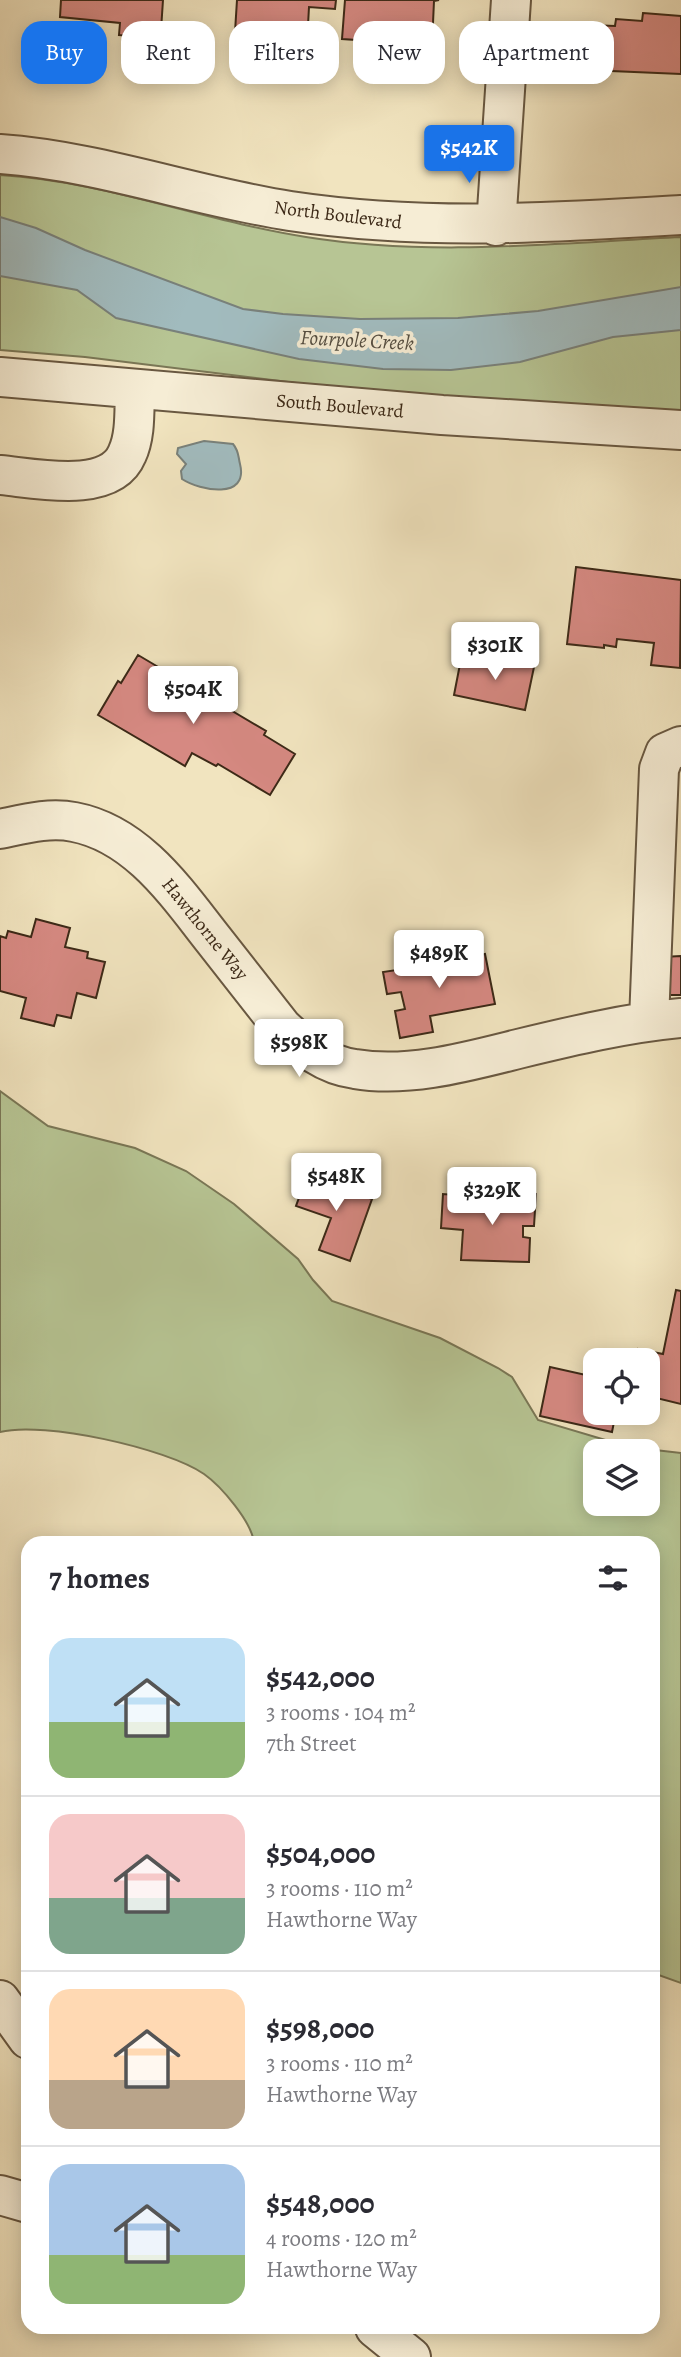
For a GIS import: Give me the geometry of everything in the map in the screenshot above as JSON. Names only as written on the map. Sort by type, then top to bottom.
[{"type":"street","points":[[496,226],[511,0]]},
{"type":"street","name":"North Boulevard","points":[[0,154],[79,164],[300,212],[419,225],[496,226],[681,215]]},
{"type":"street","name":"South Boulevard","points":[[0,377],[442,415],[681,430]]},
{"type":"street","points":[[0,475],[57,480],[98,479],[115,472],[127,456],[131,442],[135,389]]},
{"type":"street","points":[[665,1020],[659,769],[665,754],[681,746]]},
{"type":"street","name":"Hawthorne Way","points":[[0,828],[45,820],[74,822],[103,831],[128,845],[162,875],[282,1027],[302,1047],[326,1060],[353,1069],[387,1072],[433,1068],[665,1020]]},
{"type":"street","points":[[0,2000],[21,2029]]},
{"type":"street","points":[[0,2195],[21,2201]]},
{"type":"street","points":[[382,2334],[411,2357]]},
{"type":"green space","points":[[0,175],[77,185],[268,230],[353,243],[494,247],[681,237],[681,414],[393,395],[85,357],[0,350]]},
{"type":"green space","points":[[0,1091],[48,1126],[135,1148],[186,1171],[234,1204],[298,1259],[332,1301],[440,1338],[512,1377],[538,1420],[602,1439],[583,1439],[583,1516],[660,1516],[660,1451],[681,1453],[681,1983],[660,1976],[660,1536],[252,1536],[242,1515],[219,1487],[186,1464],[134,1446],[45,1430],[0,1432]]},
{"type":"water","name":"Fourpole Creek","points":[[0,217],[36,228],[85,250],[243,309],[360,319],[458,318],[538,311],[681,287],[681,330],[613,337],[520,362],[451,370],[383,369],[299,359],[116,318],[77,290],[0,276]]},
{"type":"water","points":[[204,441],[233,444],[237,451],[241,475],[237,483],[230,488],[221,490],[200,487],[182,479],[181,471],[186,464],[177,454],[178,448]]},
{"type":"building","points":[[61,0],[163,0],[162,21],[121,21],[121,35],[120,23],[60,17]]},
{"type":"building","points":[[237,0],[336,0],[335,9],[309,7],[308,21],[236,21]]},
{"type":"building","points":[[345,0],[439,0],[434,1],[433,21],[353,21],[353,40],[342,39]]},
{"type":"building","points":[[643,13],[681,16],[681,74],[614,71],[616,19],[642,21]]},
{"type":"building","points":[[576,567],[681,580],[680,668],[651,665],[654,643],[617,639],[616,647],[604,645],[604,648],[567,644]]},
{"type":"building","points":[[138,655],[266,731],[264,735],[295,754],[270,795],[218,764],[216,766],[192,753],[185,766],[98,715],[118,681],[121,683]]},
{"type":"building","points":[[481,657],[534,667],[525,710],[454,695],[461,659],[480,663]]},
{"type":"building","points":[[36,919],[70,928],[65,947],[88,952],[87,958],[105,962],[96,998],[77,993],[71,1018],[57,1015],[54,1026],[21,1018],[26,998],[0,991],[0,936],[6,938],[8,931],[31,937]]},
{"type":"building","points":[[468,953],[470,957],[485,954],[495,1004],[430,1016],[433,1032],[400,1038],[395,1011],[405,1009],[401,992],[387,994],[383,972],[397,970],[396,966]]},
{"type":"building","points":[[681,956],[681,995],[665,995],[663,957]]},
{"type":"building","points":[[332,1175],[349,1181],[346,1190],[372,1199],[350,1261],[319,1250],[331,1218],[296,1206],[307,1176],[329,1184]]},
{"type":"building","points":[[503,1192],[536,1194],[534,1226],[523,1226],[523,1237],[530,1238],[529,1262],[461,1260],[463,1230],[441,1228],[443,1194],[467,1196],[467,1203],[502,1205]]},
{"type":"building","points":[[676,1290],[681,1291],[681,1404],[660,1399],[660,1353],[663,1354]]},
{"type":"building","points":[[550,1367],[583,1374],[583,1425],[613,1425],[612,1432],[540,1416]]}]
